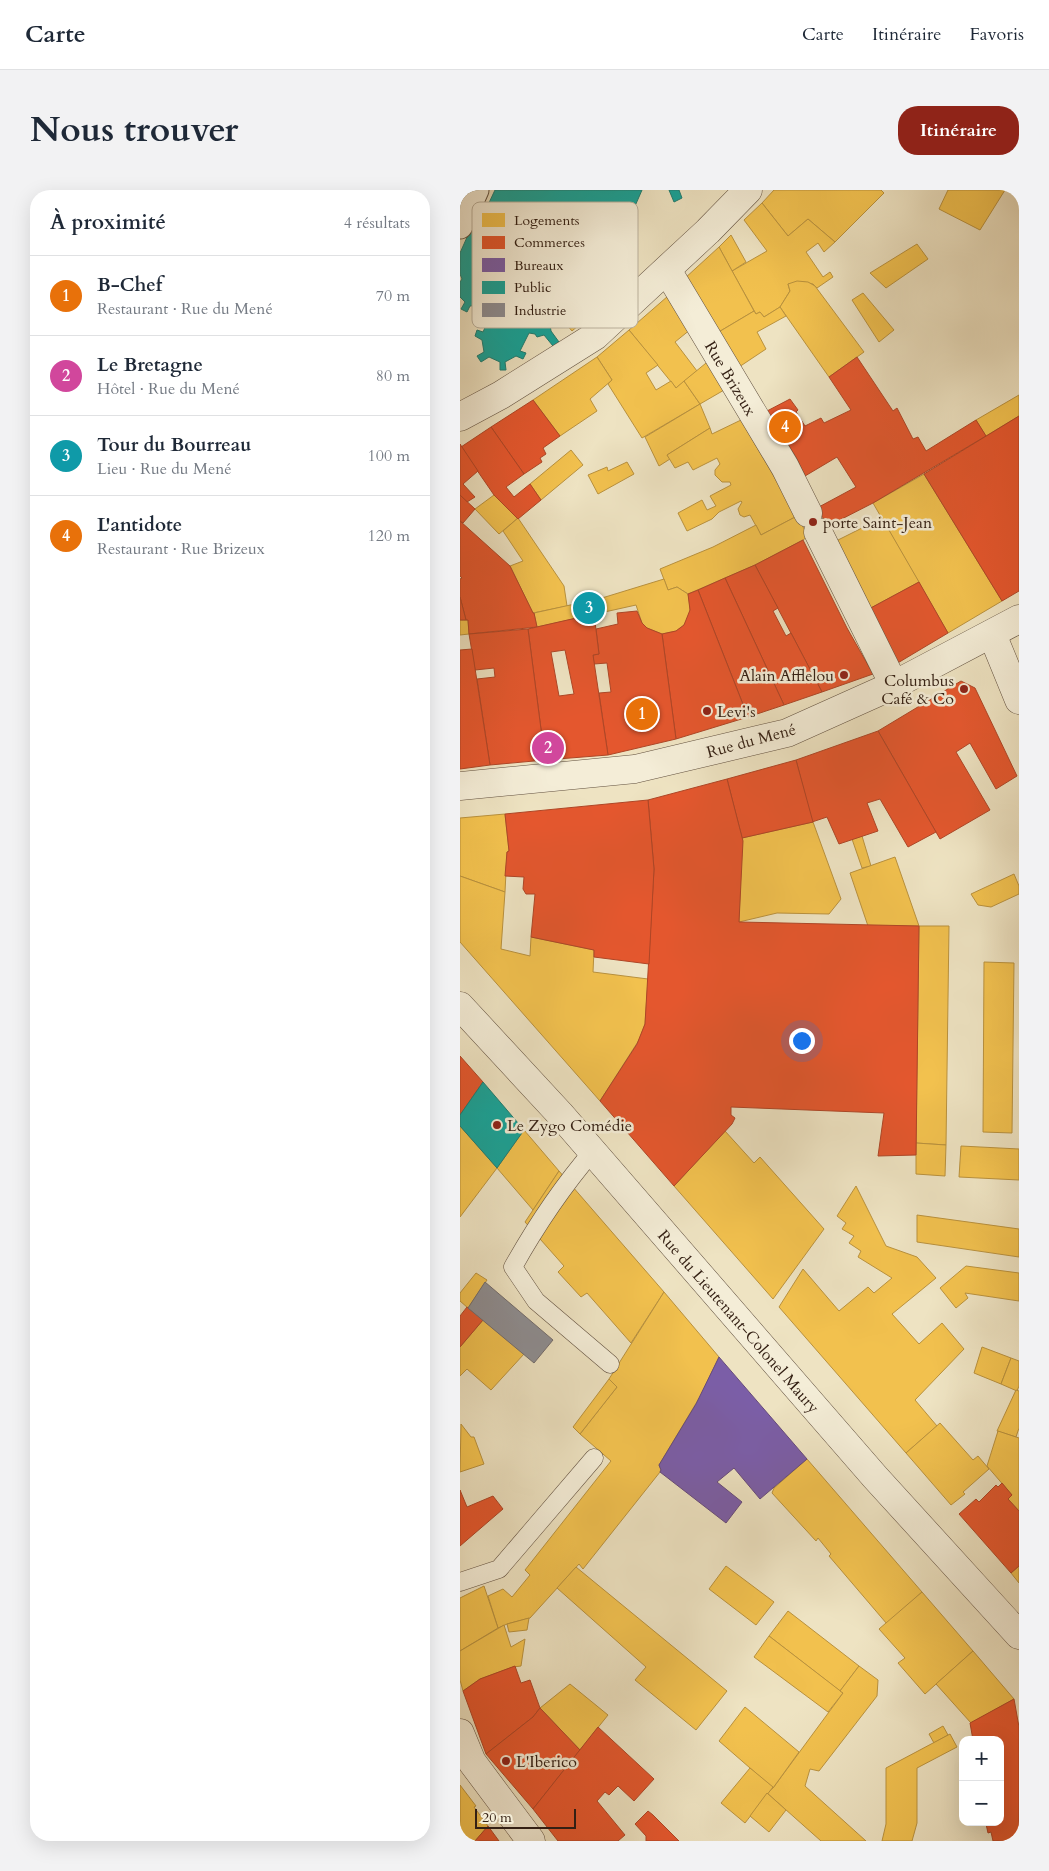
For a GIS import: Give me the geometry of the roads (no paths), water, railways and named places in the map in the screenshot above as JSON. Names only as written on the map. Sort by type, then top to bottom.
[{"type":"street","points":[[460,226],[476,190]]},
{"type":"street","points":[[638,297],[748,190]]},
{"type":"street","name":"Rue Brizeux","points":[[667,270],[785,467],[894,685]]},
{"type":"street","points":[[460,417],[501,395],[595,336],[604,328]]},
{"type":"street","name":"Rue du Mené","points":[[460,786],[635,769],[787,733],[894,685],[1019,619]]},
{"type":"street","points":[[992,634],[1019,700]]},
{"type":"street","name":"Rue du Lieutenant-Colonel Maury","points":[[460,1006],[593,1151],[874,1477],[1019,1635]]},
{"type":"street","points":[[460,1732],[472,1762],[531,1841]]},
{"type":"lane","points":[[593,1151],[567,1181],[533,1231],[513,1267],[536,1301],[610,1364]]},
{"type":"lane","points":[[460,1582],[499,1569],[594,1458]]},
{"type":"place","name":"L'antidote","points":[[785,427]]},
{"type":"place","name":"porte Saint-Jean","points":[[813,522]]},
{"type":"place","name":"Tour du Bourreau","points":[[589,608]]},
{"type":"place","name":"Alain Afflelou","points":[[844,675]]},
{"type":"place","name":"Columbus Café & Co","points":[[964,689]]},
{"type":"place","name":"Levi's","points":[[707,711]]},
{"type":"place","name":"B-Chef","points":[[642,714]]},
{"type":"place","name":"Le Bretagne","points":[[548,748]]},
{"type":"place","name":"Le Zygo Comédie","points":[[497,1125]]},
{"type":"place","name":"L'Iberico","points":[[506,1761]]}]
